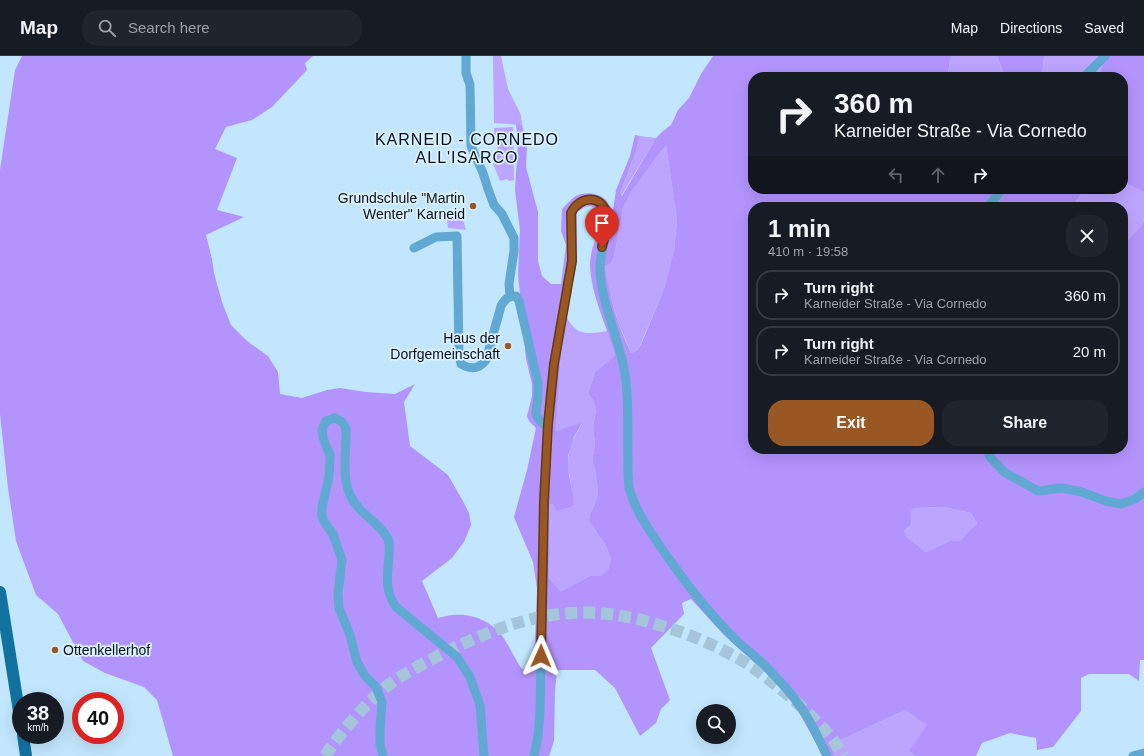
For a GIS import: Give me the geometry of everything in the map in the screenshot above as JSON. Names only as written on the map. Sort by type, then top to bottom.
[{"type":"main road","points":[[0,592],[16,692]]},
{"type":"main road","points":[[24,744],[26,756]]},
{"type":"street","points":[[466,56],[466,73],[470,84],[471,146],[483,173],[494,205],[502,214],[514,238],[514,251],[509,284],[510,296]]},
{"type":"street","points":[[1089,72],[1105,56]]},
{"type":"street","points":[[992,202],[998,194]]},
{"type":"street","points":[[534,756],[538,736],[540,712],[544,501],[548,424],[554,364],[572,261],[571,213],[575,206],[588,199],[595,200],[602,204],[607,217],[607,225],[600,257],[600,272],[605,298],[622,354],[626,381],[628,397],[629,488],[634,505],[643,522],[675,568],[704,605],[737,641],[772,672],[794,699],[809,720],[827,756]]},
{"type":"street","points":[[414,248],[436,237],[457,236],[459,355],[461,364],[468,368],[475,368],[482,365],[486,360],[501,306],[510,296],[516,296],[519,301],[538,383],[538,397],[535,414],[542,424],[548,424]]},
{"type":"street","points":[[383,756],[380,744],[382,702],[376,687],[365,676],[357,662],[350,635],[339,608],[338,593],[342,560],[333,534],[322,516],[322,507],[329,477],[330,455],[323,438],[322,429],[326,421],[335,418],[342,422],[346,428],[345,471],[348,491],[358,507],[382,531],[388,540],[389,552],[387,577],[391,600],[396,607],[457,657],[470,677],[480,705],[484,756]]},
{"type":"street","points":[[989,454],[1004,472],[1038,491],[1062,488],[1082,492],[1106,501],[1121,504],[1135,499],[1144,492]]},
{"type":"street","points":[[1133,756],[1144,753]]},
{"type":"shaded area","points":[[22,56],[313,56],[305,63],[307,70],[272,107],[252,120],[226,127],[215,149],[237,158],[217,210],[244,217],[206,235],[222,302],[231,325],[247,341],[268,356],[278,372],[280,394],[302,398],[327,390],[340,388],[395,394],[415,384],[404,402],[410,446],[448,475],[469,513],[471,525],[464,542],[452,558],[422,581],[438,618],[451,615],[461,615],[484,621],[502,635],[522,669],[534,666],[537,588],[533,562],[514,517],[527,470],[536,428],[529,421],[527,416],[532,396],[532,384],[526,359],[518,274],[520,230],[515,190],[518,142],[516,124],[522,125],[527,145],[526,167],[538,212],[538,261],[542,276],[551,284],[561,284],[566,245],[561,231],[562,209],[576,196],[588,193],[596,194],[606,200],[613,210],[616,190],[630,156],[635,135],[640,136],[635,154],[620,193],[622,196],[656,138],[671,125],[678,110],[689,98],[701,74],[713,56],[951,56],[948,72],[748,72],[748,194],[1081,194],[1079,198],[1075,202],[748,202],[748,454],[1128,454],[1128,240],[1142,225],[1144,220],[1144,660],[1140,660],[1139,681],[1129,674],[1089,674],[1081,678],[1081,711],[1053,747],[1037,750],[1036,738],[1010,733],[982,743],[976,756],[915,756],[909,751],[927,725],[905,710],[830,745],[835,756],[823,756],[795,705],[769,676],[722,633],[691,599],[682,603],[684,614],[651,648],[670,700],[661,709],[656,723],[640,736],[615,688],[595,670],[557,670],[554,741],[549,756],[173,756],[157,700],[144,687],[105,673],[83,661],[58,614],[36,595],[16,541],[8,488],[0,414],[0,170],[15,70]],"holes":[[[666,145],[677,220],[674,250],[664,289],[638,350],[631,353],[615,311],[605,266],[611,263],[614,257],[623,208],[631,192]],[[590,206],[600,211],[599,225],[590,265],[591,277],[596,299],[615,355],[595,372],[588,394],[593,400],[596,409],[593,428],[595,444],[592,461],[595,469],[598,493],[589,521],[606,546],[611,559],[608,570],[601,576],[590,576],[561,591],[549,578],[550,550],[548,505],[553,504],[557,511],[573,506],[573,493],[569,476],[568,456],[574,437],[582,423],[556,431],[560,367],[566,316],[577,262],[577,212]],[[943,507],[971,513],[977,523],[960,541],[950,541],[926,552],[906,536],[904,531],[909,527],[911,522],[911,510],[916,508]]]},
{"type":"shaded area","points":[[493,56],[501,56],[508,89],[521,115],[522,125],[494,123]]},
{"type":"shaded area","points":[[951,56],[997,56],[1003,72],[948,72]]},
{"type":"shaded area","points":[[997,56],[1044,56],[1042,72],[1003,72]]},
{"type":"shaded area","points":[[1044,56],[1107,56],[1100,72],[1042,72]]},
{"type":"shaded area","points":[[1107,56],[1144,56],[1144,192],[1128,184],[1128,72],[1100,72]]},
{"type":"shaded area","points":[[513,127],[514,180],[509,181],[507,179],[500,181],[493,163],[497,152],[498,139],[494,138],[494,128]]},
{"type":"shaded area","points":[[640,136],[656,138],[621,196],[620,193],[635,154]]},
{"type":"shaded area","points":[[666,145],[677,220],[674,250],[664,289],[638,350],[631,353],[619,324],[608,289],[605,266],[611,263],[614,257],[623,208],[631,192]]},
{"type":"shaded area","points":[[1128,184],[1144,192],[1144,220],[1142,225],[1128,240],[1128,202],[1075,202],[1081,194],[1128,194]]},
{"type":"shaded area","points":[[446,211],[460,211],[466,230],[448,228]]},
{"type":"shaded area","points":[[566,316],[574,328],[579,331],[594,333],[608,331],[615,355],[595,372],[588,394],[593,400],[596,409],[593,428],[595,444],[592,461],[595,469],[598,493],[589,521],[606,546],[611,559],[608,570],[601,576],[590,576],[561,591],[549,578],[550,550],[548,505],[553,504],[573,493],[569,473],[568,457],[572,442],[582,424],[556,431],[560,367]]},
{"type":"shaded area","points":[[943,507],[971,513],[977,523],[960,541],[950,541],[926,552],[906,536],[904,531],[909,528],[911,510],[916,508]]},
{"type":"shaded area","points":[[905,710],[928,725],[909,751],[915,756],[835,756],[830,745]]},
{"type":"tunnel","points":[[325,756],[345,728],[361,711],[386,687],[410,671],[455,647],[514,624],[535,618],[576,613],[616,615],[656,624],[696,638],[733,655],[770,680],[802,707],[830,736],[844,756]]},
{"type":"place","name":"Grundschule \"Martin Wenter\" Karneid","points":[[473,206]]},
{"type":"place","name":"Haus der Dorfgemeinschaft","points":[[508,346]]},
{"type":"place","name":"Ottenkellerhof","points":[[55,650]]},
{"type":"district","name":"KARNEID - CORNEDO ALL'ISARCO","points":[[467,148]]},
{"type":"route","points":[[541,656],[544,501],[548,424],[559,326],[572,261],[571,213],[575,206],[580,202],[588,199],[595,200],[602,204],[605,210],[607,225],[602,247]]}]
